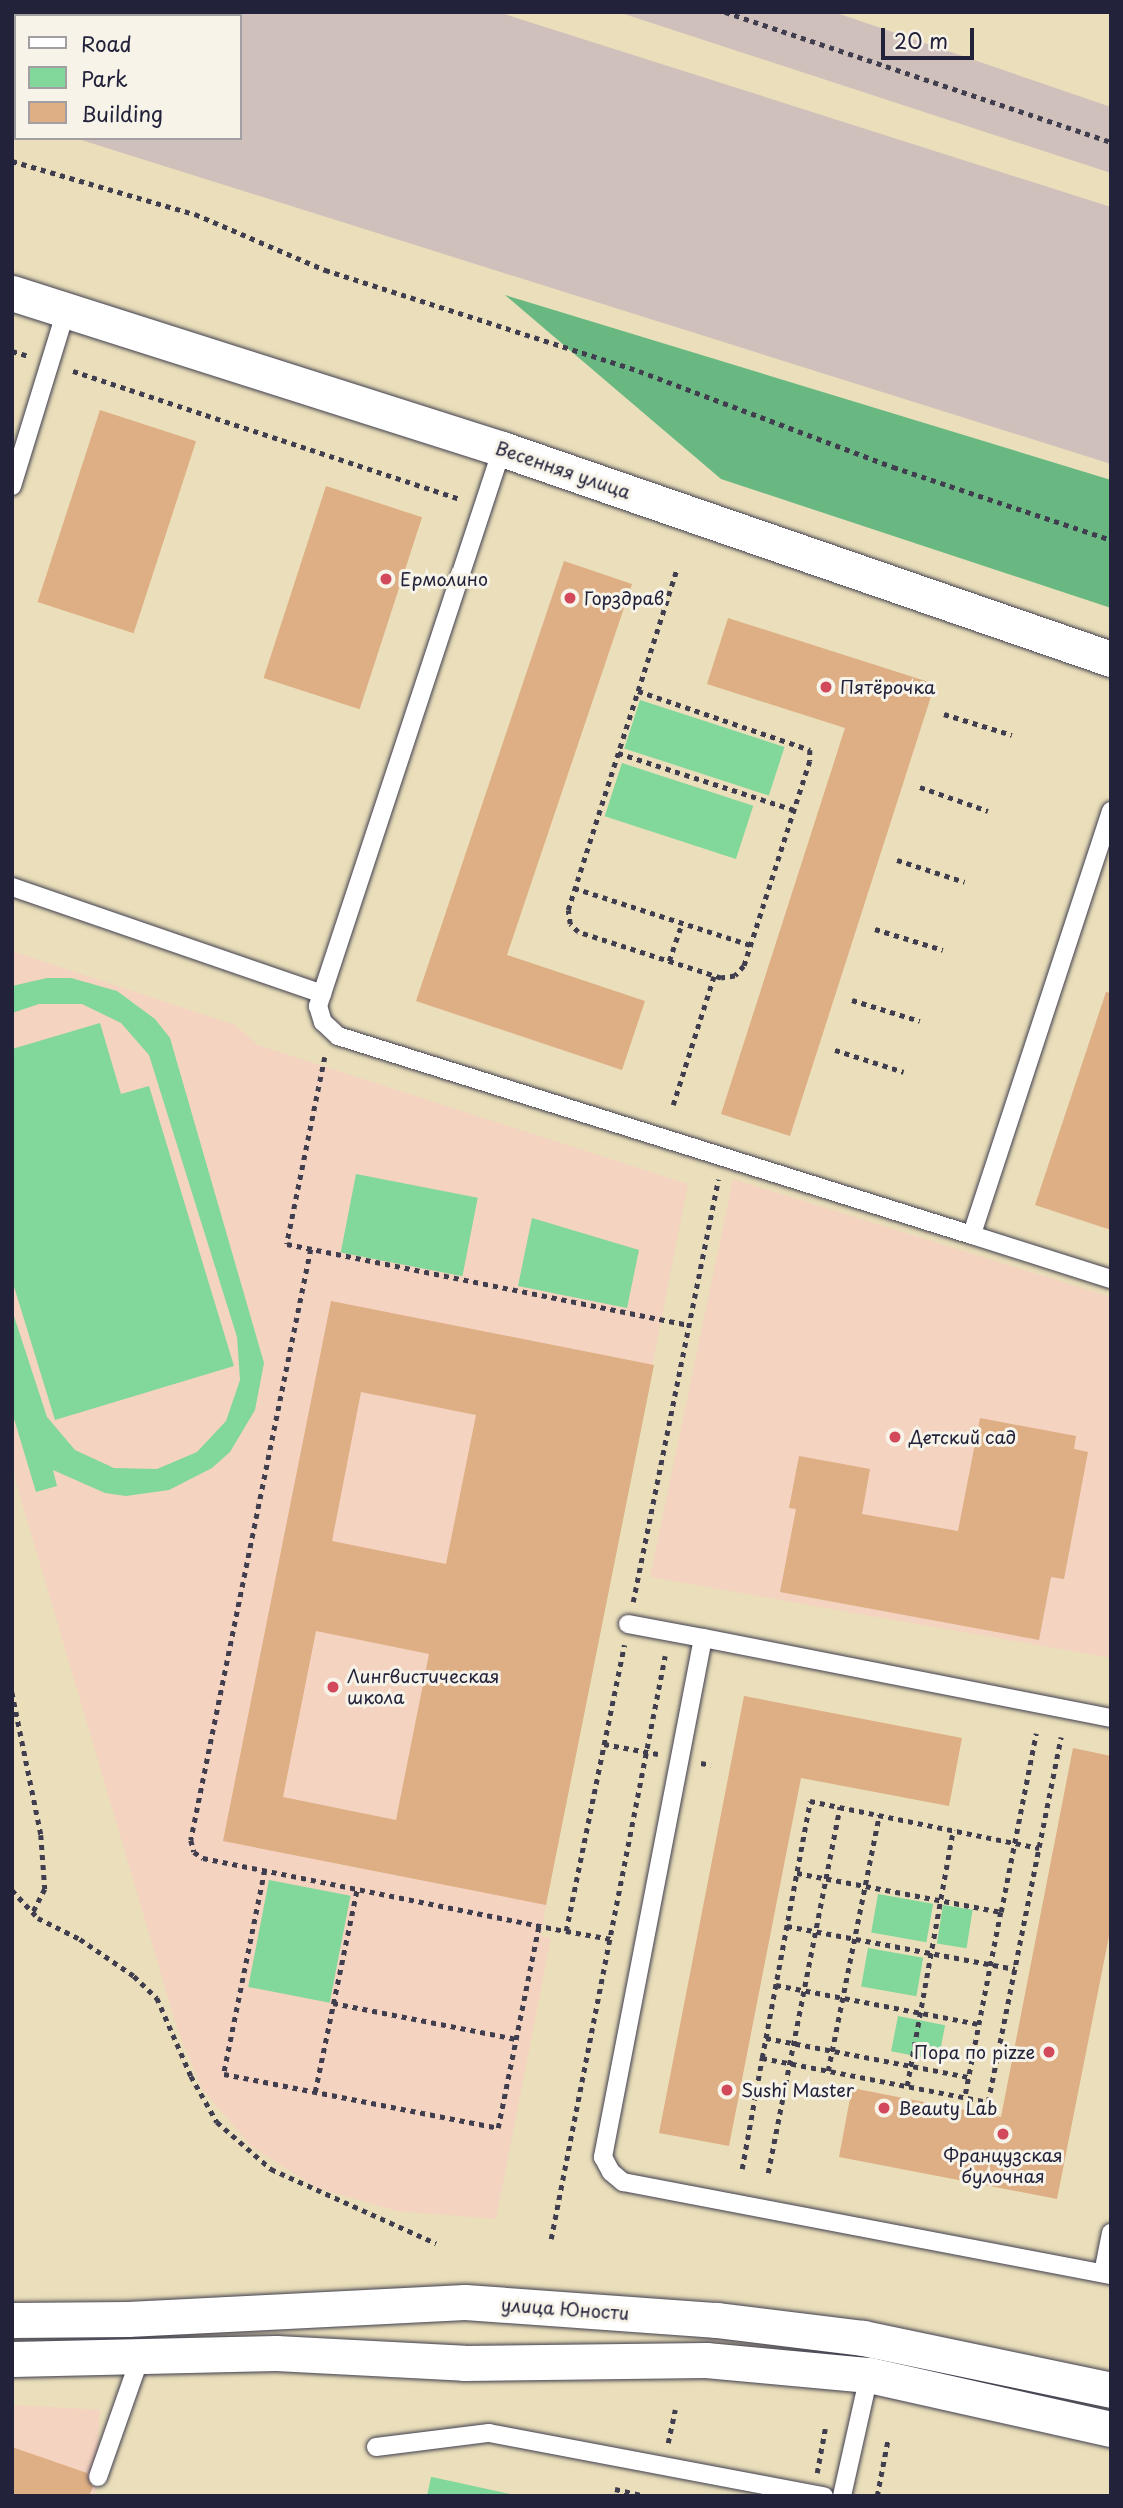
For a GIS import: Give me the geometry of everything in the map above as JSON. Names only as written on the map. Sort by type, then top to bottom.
[{"type":"street","name":"Весенняя улица","points":[[12,293],[502,449],[1111,659]]},
{"type":"street","name":"улица Юности","points":[[12,2320],[128,2319],[465,2302],[717,2320],[863,2339],[1111,2390]]},
{"type":"street","points":[[464,2364],[432,2347],[426,2335],[431,2319],[444,2307],[465,2302]]},
{"type":"street","points":[[12,2359],[276,2353],[464,2364],[706,2360],[869,2375],[1111,2429]]},
{"type":"lane","points":[[12,486],[66,310]]},
{"type":"lane","points":[[502,449],[318,1006],[323,1022],[338,1036],[1111,1279]]},
{"type":"lane","points":[[972,1236],[1111,811]]},
{"type":"lane","points":[[12,887],[322,994]]},
{"type":"lane","points":[[628,1623],[1111,1718]]},
{"type":"lane","points":[[703,1638],[603,2157],[611,2172],[623,2182],[1107,2274],[1111,2233]]},
{"type":"lane","points":[[98,2477],[140,2358]]},
{"type":"lane","points":[[842,2496],[869,2375]]},
{"type":"lane","points":[[376,2447],[489,2433],[819,2495]]},
{"type":"path","points":[[725,12],[1111,142]]},
{"type":"path","points":[[12,161],[195,214],[325,270],[639,371],[893,467],[1111,540]]},
{"type":"path","points":[[12,351],[483,507]]},
{"type":"path","points":[[638,691],[810,750],[751,945],[744,965],[734,976],[714,976],[578,932],[570,925],[568,910],[574,888],[677,569]]},
{"type":"path","points":[[944,714],[1012,735]]},
{"type":"path","points":[[618,753],[794,810]]},
{"type":"path","points":[[920,787],[988,811]]},
{"type":"path","points":[[897,860],[965,882]]},
{"type":"path","points":[[574,888],[751,945]]},
{"type":"path","points":[[669,961],[682,923]]},
{"type":"path","points":[[875,929],[943,950]]},
{"type":"path","points":[[673,1105],[714,976]]},
{"type":"path","points":[[852,1000],[920,1021]]},
{"type":"path","points":[[835,1050],[904,1072]]},
{"type":"path","points":[[325,1056],[287,1244],[689,1325]]},
{"type":"path","points":[[566,1931],[723,1157]]},
{"type":"path","points":[[311,1249],[191,1840],[194,1852],[203,1858],[611,1939]]},
{"type":"path","points":[[623,1647],[635,1650]]},
{"type":"path","points":[[551,2239],[668,1656],[657,1654]]},
{"type":"path","points":[[12,1692],[41,1835],[45,1889],[33,1913]]},
{"type":"path","points":[[965,2098],[1036,1732]]},
{"type":"path","points":[[762,2058],[988,2102],[1061,1737]]},
{"type":"path","points":[[742,2169],[810,1801],[1038,1848]]},
{"type":"path","points":[[768,2173],[840,1807]]},
{"type":"path","points":[[828,2071],[879,1815]]},
{"type":"path","points":[[907,2086],[953,1830]]},
{"type":"path","points":[[265,1870],[224,2074],[498,2128],[539,1925]]},
{"type":"path","points":[[797,1873],[1001,1912]]},
{"type":"path","points":[[315,2092],[357,1889]]},
{"type":"path","points":[[12,1890],[33,1913],[134,1976],[157,1998],[191,2076],[217,2122],[271,2169],[436,2243]]},
{"type":"path","points":[[787,1926],[1015,1969]]},
{"type":"path","points":[[776,1985],[979,2024]]},
{"type":"path","points":[[333,2003],[516,2039]]},
{"type":"path","points":[[766,2038],[969,2077]]},
{"type":"path","points":[[663,2465],[675,2410]]},
{"type":"path","points":[[819,2495],[825,2429]]},
{"type":"path","points":[[877,2496],[888,2439]]},
{"type":"path","points":[[615,2489],[646,2496]]},
{"type":"shaded area","points":[[12,12],[498,12],[1111,207],[1111,464],[81,140],[242,140],[242,14],[14,14],[14,119]]},
{"type":"shaded area","points":[[618,12],[834,12],[1111,107],[1111,173]]},
{"type":"shaded area","name":"Лингвистическая школа","points":[[12,951],[235,1025],[258,1045],[688,1184],[546,1905],[541,1936],[551,1938],[496,2219],[397,2211],[317,2188],[251,2146],[202,2089],[178,2032],[12,1469]]},
{"type":"shaded area","name":"Детский сад","points":[[733,1179],[1111,1297],[1111,1658],[650,1577]]},
{"type":"shaded area","points":[[12,2405],[100,2410],[95,2496],[12,2496]]},
{"type":"green space","points":[[505,295],[1111,480],[1111,608],[721,479]]},
{"type":"green space","points":[[640,700],[785,747],[769,795],[624,749]]},
{"type":"green space","points":[[622,763],[753,806],[736,859],[605,816]]},
{"type":"green space","points":[[47,978],[71,978],[117,991],[155,1019],[170,1038],[264,1363],[255,1410],[230,1452],[212,1468],[169,1490],[126,1496],[105,1493],[53,1470],[57,1486],[36,1492],[12,1412],[12,1310],[47,1417],[75,1450],[114,1468],[157,1469],[197,1452],[226,1421],[240,1380],[237,1337],[149,1055],[121,1023],[82,1004],[39,1004],[12,1013],[12,986]]},
{"type":"green space","points":[[100,1023],[121,1094],[149,1086],[234,1366],[55,1420],[12,1280],[12,1049]]},
{"type":"green space","points":[[356,1174],[478,1198],[462,1276],[341,1253]]},
{"type":"green space","points":[[532,1218],[639,1250],[627,1308],[518,1286]]},
{"type":"green space","points":[[269,1880],[350,1896],[330,2003],[248,1987]]},
{"type":"green space","points":[[878,1894],[933,1904],[926,1942],[871,1932]]},
{"type":"green space","points":[[943,1905],[973,1910],[967,1948],[937,1944]]},
{"type":"green space","points":[[868,1948],[923,1958],[916,1996],[861,1986]]},
{"type":"green space","points":[[898,2016],[945,2025],[938,2060],[891,2051]]},
{"type":"green space","points":[[432,2477],[519,2496],[427,2496]]},
{"type":"building","points":[[100,410],[196,441],[134,633],[38,602]]},
{"type":"building","points":[[326,486],[422,517],[360,709],[264,678]]},
{"type":"building","points":[[564,561],[632,584],[507,955],[645,1001],[622,1070],[416,1001]]},
{"type":"building","points":[[728,618],[935,684],[790,1136],[721,1114],[845,728],[707,684]]},
{"type":"building","points":[[1106,992],[1111,993],[1111,1230],[1035,1205]]},
{"type":"building","points":[[331,1301],[654,1365],[546,1905],[223,1841]],"holes":[[[361,1392],[476,1415],[446,1564],[332,1541]],[[316,1631],[429,1654],[396,1820],[283,1797]]]},
{"type":"building","points":[[980,1418],[1076,1436],[1074,1449],[1088,1452],[1064,1579],[1051,1577],[1039,1640],[780,1592],[796,1509],[789,1508],[799,1456],[870,1469],[862,1514],[958,1531]]},
{"type":"building","points":[[744,1696],[962,1738],[949,1806],[801,1778],[729,2146],[659,2133]]},
{"type":"building","points":[[1073,1748],[1111,1756],[1111,1926],[1057,2199],[839,2157],[852,2088],[1001,2117]]},
{"type":"building","points":[[12,2447],[87,2473],[93,2487],[89,2496],[12,2496]]},
{"type":"place","name":"Ермолино","points":[[386,579]]},
{"type":"place","name":"Горздрав","points":[[570,598]]},
{"type":"place","name":"Пятёрочка","points":[[826,687]]},
{"type":"place","name":"Детский сад","points":[[895,1437]]},
{"type":"place","name":"Лингвистическая школа","points":[[333,1687]]},
{"type":"place","name":"Пора по pizze","points":[[1049,2052]]},
{"type":"place","name":"Sushi Master","points":[[727,2090]]},
{"type":"place","name":"Beauty Lab","points":[[884,2108]]},
{"type":"place","name":"Французская булочная","points":[[1003,2134]]}]
